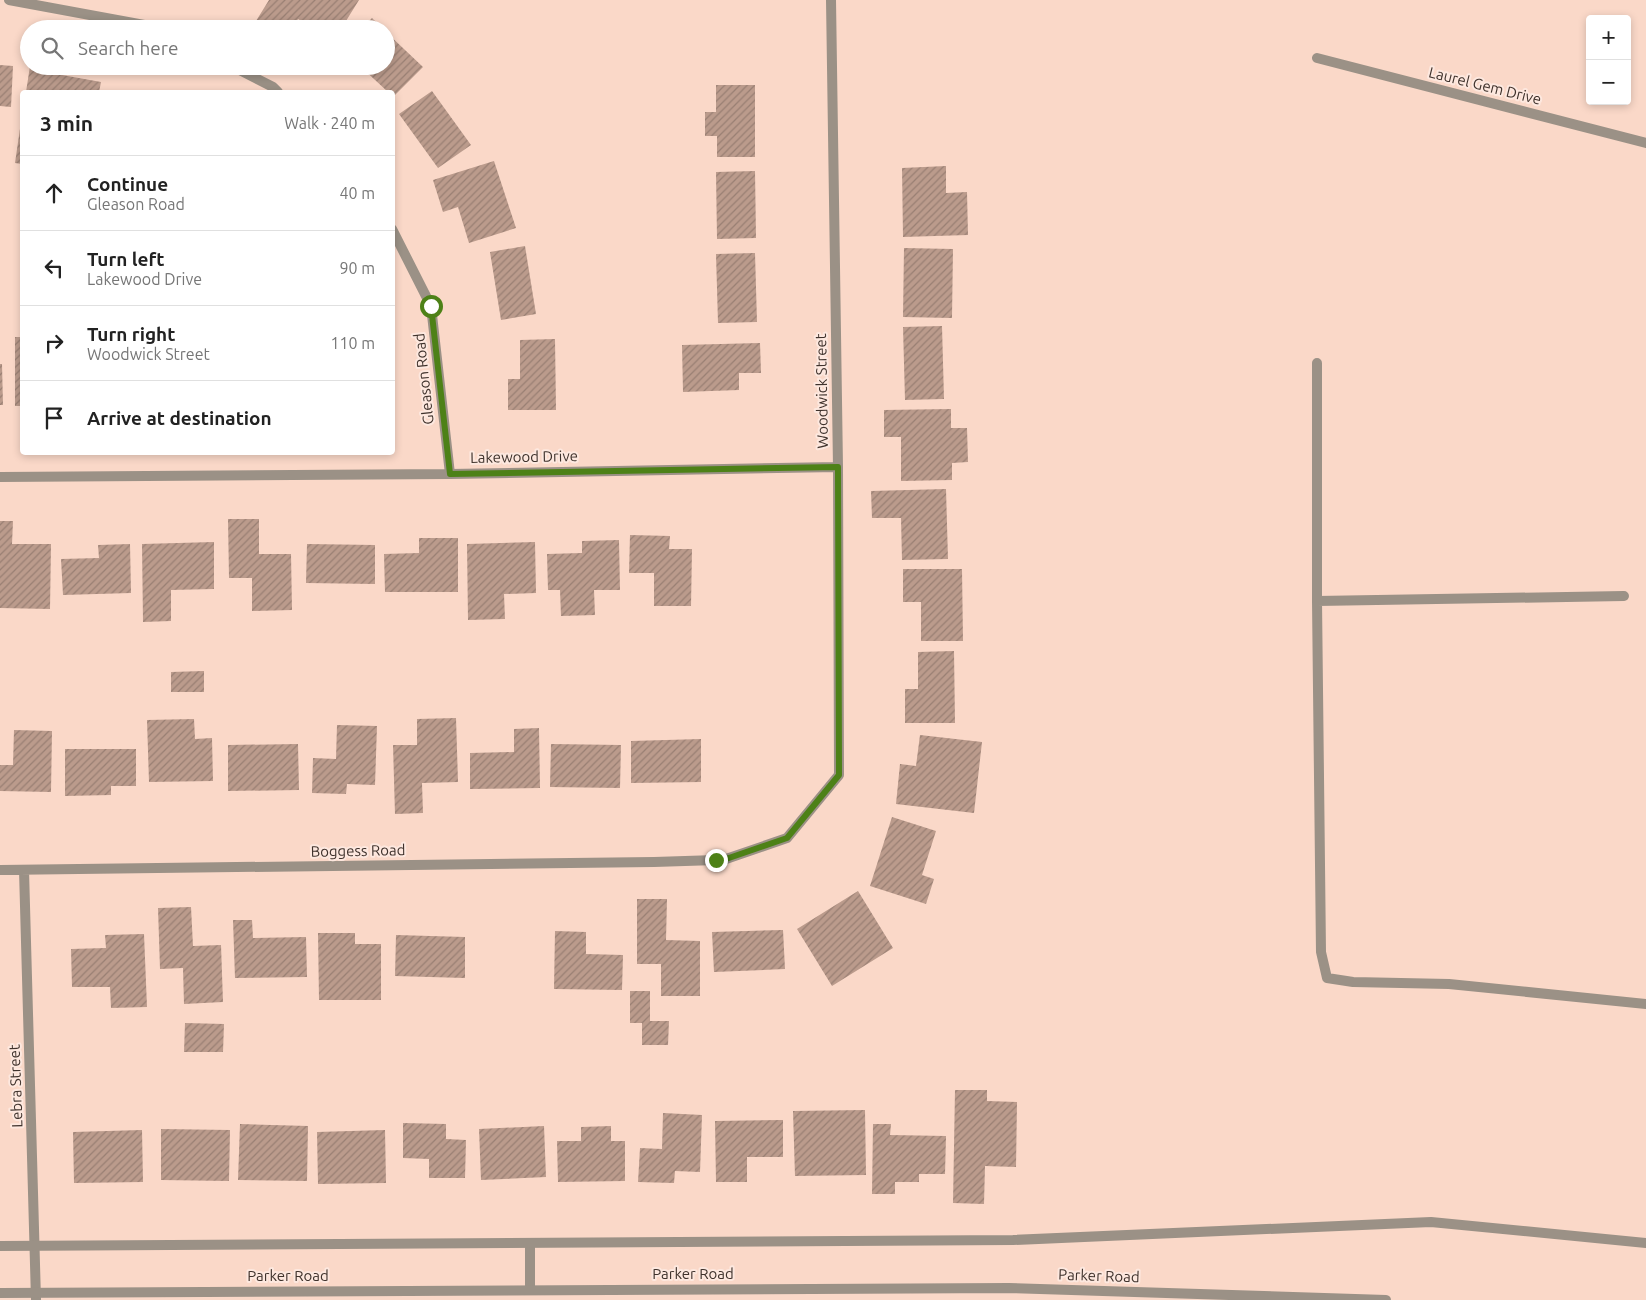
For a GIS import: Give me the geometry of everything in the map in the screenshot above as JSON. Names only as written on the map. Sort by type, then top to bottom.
[{"type":"street","points":[[10,0],[117,20]]},
{"type":"street","name":"Woodwick Street","points":[[716,860],[726,859],[787,838],[839,775],[838,467],[832,0]]},
{"type":"street","name":"Laurel Gem Drive","points":[[1317,58],[1646,143]]},
{"type":"street","points":[[250,75],[276,90]]},
{"type":"street","name":"Gleason Road","points":[[395,235],[431,306],[450,474]]},
{"type":"street","points":[[1317,363],[1317,601],[1321,952],[1326,978],[1353,982],[1449,984],[1646,1004]]},
{"type":"street","name":"Lakewood Drive","points":[[0,477],[450,474],[838,467]]},
{"type":"street","points":[[1317,601],[1624,596]]},
{"type":"street","name":"Boggess Road","points":[[0,870],[716,860]]},
{"type":"street","name":"Lebra Street","points":[[24,870],[36,1296]]},
{"type":"street","points":[[0,1246],[1013,1240],[1431,1222],[1646,1243]]},
{"type":"street","points":[[530,1243],[530,1290]]},
{"type":"street","name":"Parker Road","points":[[0,1293],[36,1296],[530,1290],[1009,1288],[1386,1300]]},
{"type":"building","points":[[269,0],[359,0],[347,20],[257,20]]},
{"type":"building","points":[[395,41],[423,67],[395,95],[395,90],[386,90],[370,75],[395,75]]},
{"type":"building","points":[[0,65],[13,66],[11,107],[0,106]]},
{"type":"building","points":[[29,75],[62,75],[101,82],[99,90],[26,90]]},
{"type":"building","points":[[716,85],[755,85],[755,157],[717,157],[717,136],[705,136],[705,112],[716,112]]},
{"type":"building","points":[[432,91],[471,145],[438,168],[399,114]]},
{"type":"building","points":[[20,129],[20,164],[15,163]]},
{"type":"building","points":[[494,161],[516,228],[469,243],[458,207],[443,212],[433,180]]},
{"type":"building","points":[[946,166],[946,193],[967,192],[968,235],[903,237],[902,168]]},
{"type":"building","points":[[755,171],[756,238],[717,239],[716,172]]},
{"type":"building","points":[[525,246],[536,314],[501,320],[490,252]]},
{"type":"building","points":[[904,248],[953,249],[952,318],[903,317]]},
{"type":"building","points":[[755,253],[757,322],[718,323],[716,254]]},
{"type":"building","points":[[942,326],[944,399],[905,400],[903,327]]},
{"type":"building","points":[[15,337],[20,337],[20,406],[15,406]]},
{"type":"building","points":[[555,339],[556,410],[508,410],[508,379],[520,379],[520,340]]},
{"type":"building","points":[[760,343],[761,373],[739,373],[739,390],[683,392],[682,345]]},
{"type":"building","points":[[0,364],[2,364],[3,405],[0,405]]},
{"type":"building","points":[[951,409],[951,428],[967,428],[968,462],[952,463],[952,480],[901,481],[901,437],[884,437],[884,410]]},
{"type":"building","points":[[946,489],[948,559],[902,560],[901,518],[872,518],[871,491]]},
{"type":"building","points":[[228,519],[259,519],[259,554],[291,554],[292,610],[252,611],[252,578],[229,578]]},
{"type":"building","points":[[0,521],[13,521],[12,544],[51,544],[50,609],[0,608]]},
{"type":"building","points":[[630,535],[670,536],[669,549],[692,549],[691,606],[654,606],[654,573],[629,573]]},
{"type":"building","points":[[419,538],[458,538],[458,592],[385,592],[384,554],[419,553]]},
{"type":"building","points":[[619,540],[620,590],[594,590],[595,615],[561,616],[560,590],[548,590],[547,554],[582,553],[582,541]]},
{"type":"building","points":[[214,542],[214,589],[171,590],[171,621],[143,622],[142,544]]},
{"type":"building","points":[[535,542],[536,593],[504,594],[505,619],[468,620],[467,544]]},
{"type":"building","points":[[130,544],[131,593],[63,595],[61,559],[99,558],[98,545]]},
{"type":"building","points":[[307,544],[375,545],[375,584],[306,583]]},
{"type":"building","points":[[903,569],[962,569],[963,641],[921,641],[921,602],[903,602]]},
{"type":"building","points":[[954,651],[955,723],[905,723],[905,689],[918,689],[918,652]]},
{"type":"building","points":[[204,671],[204,692],[171,692],[171,672]]},
{"type":"building","points":[[456,718],[458,782],[422,783],[423,813],[395,814],[393,745],[417,745],[417,719]]},
{"type":"building","points":[[194,719],[195,739],[212,738],[213,781],[149,782],[147,720]]},
{"type":"building","points":[[337,725],[377,726],[375,785],[347,784],[346,794],[312,793],[313,758],[336,759]]},
{"type":"building","points":[[539,728],[540,788],[470,789],[470,753],[514,752],[514,729]]},
{"type":"building","points":[[14,730],[52,731],[51,792],[0,791],[0,765],[13,765]]},
{"type":"building","points":[[920,735],[982,742],[974,813],[896,804],[900,764],[916,766]]},
{"type":"building","points":[[701,739],[701,782],[631,783],[631,741]]},
{"type":"building","points":[[298,744],[299,790],[228,791],[228,745]]},
{"type":"building","points":[[551,744],[621,745],[620,788],[550,787]]},
{"type":"building","points":[[65,749],[136,749],[136,786],[111,786],[111,795],[65,796]]},
{"type":"building","points":[[892,817],[936,831],[922,875],[934,879],[926,904],[870,886]]},
{"type":"building","points":[[858,891],[893,948],[832,986],[797,929]]},
{"type":"building","points":[[637,899],[667,899],[666,940],[700,941],[700,996],[661,996],[661,964],[637,964]]},
{"type":"building","points":[[191,907],[193,946],[221,945],[223,1002],[184,1004],[183,968],[160,969],[158,908]]},
{"type":"building","points":[[233,920],[252,920],[253,938],[306,937],[307,977],[235,978]]},
{"type":"building","points":[[783,930],[785,969],[714,972],[712,932]]},
{"type":"building","points":[[555,931],[586,932],[586,954],[623,955],[622,990],[554,989]]},
{"type":"building","points":[[318,933],[355,933],[355,944],[381,944],[381,1000],[319,1000]]},
{"type":"building","points":[[144,934],[147,1007],[111,1008],[110,987],[72,987],[71,949],[106,948],[105,935]]},
{"type":"building","points":[[396,935],[465,937],[465,978],[395,976]]},
{"type":"building","points":[[630,991],[650,991],[650,1021],[669,1021],[668,1045],[642,1045],[642,1023],[630,1023]]},
{"type":"building","points":[[185,1023],[224,1024],[223,1052],[184,1052]]},
{"type":"building","points":[[955,1090],[987,1090],[987,1101],[1017,1102],[1016,1167],[985,1166],[984,1204],[953,1203]]},
{"type":"building","points":[[865,1110],[866,1175],[795,1176],[793,1111]]},
{"type":"building","points":[[663,1113],[702,1115],[700,1172],[675,1171],[674,1183],[638,1182],[640,1148],[662,1149]]},
{"type":"building","points":[[783,1120],[783,1157],[747,1157],[747,1182],[716,1182],[715,1121]]},
{"type":"building","points":[[403,1123],[446,1124],[446,1139],[466,1140],[465,1178],[429,1178],[429,1159],[403,1158]]},
{"type":"building","points":[[240,1124],[308,1126],[307,1181],[238,1180]]},
{"type":"building","points":[[873,1124],[891,1124],[890,1135],[946,1136],[945,1174],[919,1174],[919,1182],[895,1182],[895,1194],[872,1194]]},
{"type":"building","points":[[544,1126],[546,1177],[481,1180],[479,1129]]},
{"type":"building","points":[[611,1126],[611,1141],[625,1141],[625,1181],[558,1182],[557,1141],[581,1141],[581,1127]]},
{"type":"building","points":[[161,1129],[230,1130],[229,1181],[161,1180]]},
{"type":"building","points":[[142,1130],[143,1182],[74,1183],[73,1132]]},
{"type":"building","points":[[385,1130],[386,1183],[318,1184],[317,1132]]},
{"type":"route","points":[[431,306],[450,474],[838,467],[839,775],[787,838],[726,859],[716,860]]}]
